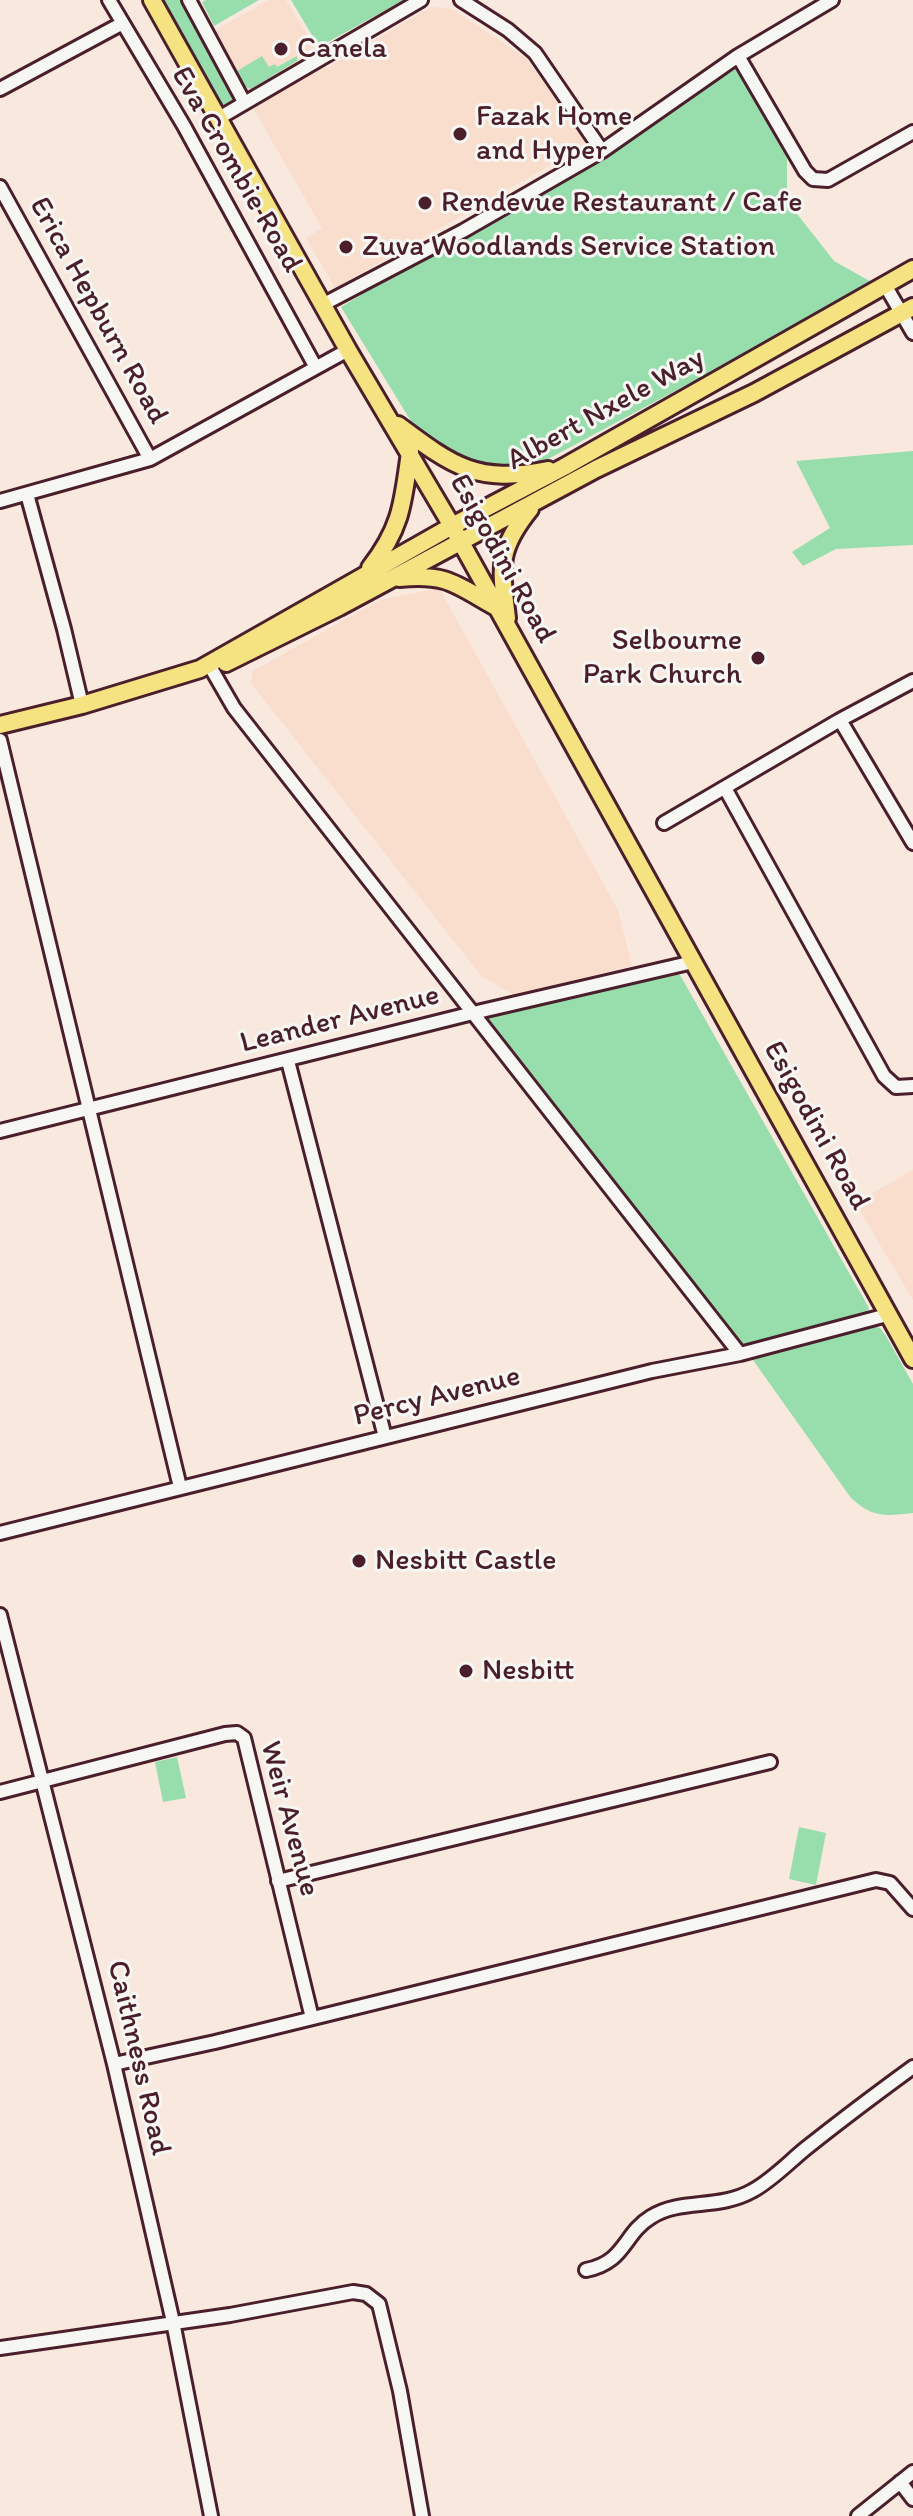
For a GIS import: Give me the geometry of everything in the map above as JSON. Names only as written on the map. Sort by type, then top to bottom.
[{"type":"main road","name":"Esigodini Road","points":[[152,0],[348,350],[452,526],[913,1359]]},
{"type":"main road","name":"Albert Nxele Way","points":[[207,667],[364,575],[564,467],[913,269]]},
{"type":"main road","name":"Albert Nxele Way","points":[[0,725],[82,705],[207,667],[339,607],[596,469],[754,393],[907,310]]},
{"type":"main road","points":[[390,419],[444,460],[474,472],[519,476],[564,467]]},
{"type":"main road","points":[[364,575],[388,545],[402,514],[410,452]]},
{"type":"main road","points":[[508,627],[503,557],[515,528],[536,502]]},
{"type":"main road","points":[[389,579],[438,577],[497,608]]},
{"type":"street","name":"Eva Crombie Road","points":[[109,0],[184,126],[315,366]]},
{"type":"street","points":[[189,0],[244,102]]},
{"type":"street","points":[[219,118],[421,0]]},
{"type":"street","points":[[461,0],[508,30],[535,53],[602,151]]},
{"type":"street","points":[[324,304],[463,231],[602,151],[738,56],[832,0]]},
{"type":"street","points":[[0,89],[121,24]]},
{"type":"street","points":[[738,56],[805,171],[813,179],[828,180],[913,132]]},
{"type":"street","name":"Erica Hepburn Road","points":[[0,187],[150,459]]},
{"type":"street","points":[[885,285],[907,310],[913,333]]},
{"type":"street","points":[[0,501],[150,459],[348,350]]},
{"type":"street","points":[[27,494],[82,705]]},
{"type":"street","points":[[207,667],[234,708],[740,1354]]},
{"type":"street","points":[[664,823],[913,681]]},
{"type":"street","points":[[840,720],[913,842]]},
{"type":"street","points":[[0,740],[180,1487]]},
{"type":"street","points":[[725,788],[884,1076],[896,1087],[913,1086]]},
{"type":"street","name":"Leander Avenue","points":[[0,1131],[473,1013],[693,962]]},
{"type":"street","points":[[288,1061],[385,1437]]},
{"type":"street","name":"Percy Avenue","points":[[0,1533],[652,1371],[740,1354],[887,1315]]},
{"type":"street","name":"Caithness Road","points":[[0,1615],[114,2064],[173,2322],[211,2516]]},
{"type":"street","name":"Weir Avenue","points":[[0,1792],[225,1734],[237,1733],[244,1738],[312,2018]]},
{"type":"street","points":[[278,1881],[770,1762]]},
{"type":"street","points":[[114,2064],[876,1880],[890,1883],[913,1909]]},
{"type":"street","points":[[586,2270],[603,2267],[647,2219],[659,2213],[680,2207],[720,2204],[754,2190],[913,2067]]},
{"type":"street","points":[[0,2348],[230,2315],[353,2292],[371,2297],[379,2304],[400,2391],[422,2516]]},
{"type":"street","points":[[858,2516],[913,2472]]},
{"type":"street","points":[[900,2482],[913,2499]]},
{"type":"shaded area","points":[[269,0],[286,0],[327,68],[431,7],[452,9],[526,58],[585,140],[584,146],[335,288],[306,238],[322,228],[210,33]]},
{"type":"shaded area","points":[[439,588],[618,910],[632,966],[514,995],[482,977],[251,683],[253,671],[380,600]]},
{"type":"shaded area","points":[[913,1170],[913,1300],[855,1203]]},
{"type":"green space","points":[[164,0],[181,0],[236,98],[222,106]]},
{"type":"green space","points":[[259,0],[214,26],[202,2]]},
{"type":"green space","points":[[291,0],[404,0],[319,47]]},
{"type":"green space","points":[[262,56],[269,67],[275,64],[277,67],[297,56],[297,61],[251,89],[239,84],[227,62],[230,60],[237,71]]},
{"type":"green space","points":[[736,69],[787,158],[787,201],[834,261],[875,284],[535,466],[505,471],[473,465],[417,431],[341,307]]},
{"type":"green space","points":[[913,451],[913,545],[836,549],[803,566],[792,552],[830,528],[796,461]]},
{"type":"green space","points":[[671,974],[680,975],[869,1308],[865,1315],[744,1346],[487,1022],[489,1016]]},
{"type":"green space","points":[[870,1325],[880,1328],[886,1336],[913,1384],[913,1513],[879,1514],[851,1498],[753,1360],[756,1355]]},
{"type":"green space","points":[[177,1757],[186,1798],[163,1802],[155,1762]]},
{"type":"green space","points":[[799,1827],[826,1833],[816,1885],[789,1879]]},
{"type":"place","name":"Canela","points":[[281,49]]},
{"type":"place","name":"Fazak Home and Hyper","points":[[460,134]]},
{"type":"place","name":"Rendevue Restaurant / Cafe","points":[[425,203]]},
{"type":"place","name":"Zuva Woodlands Service Station","points":[[346,247]]},
{"type":"place","name":"Selbourne Park Church","points":[[758,658]]},
{"type":"place","name":"Nesbitt Castle","points":[[359,1561]]},
{"type":"place","name":"Nesbitt","points":[[466,1671]]}]
